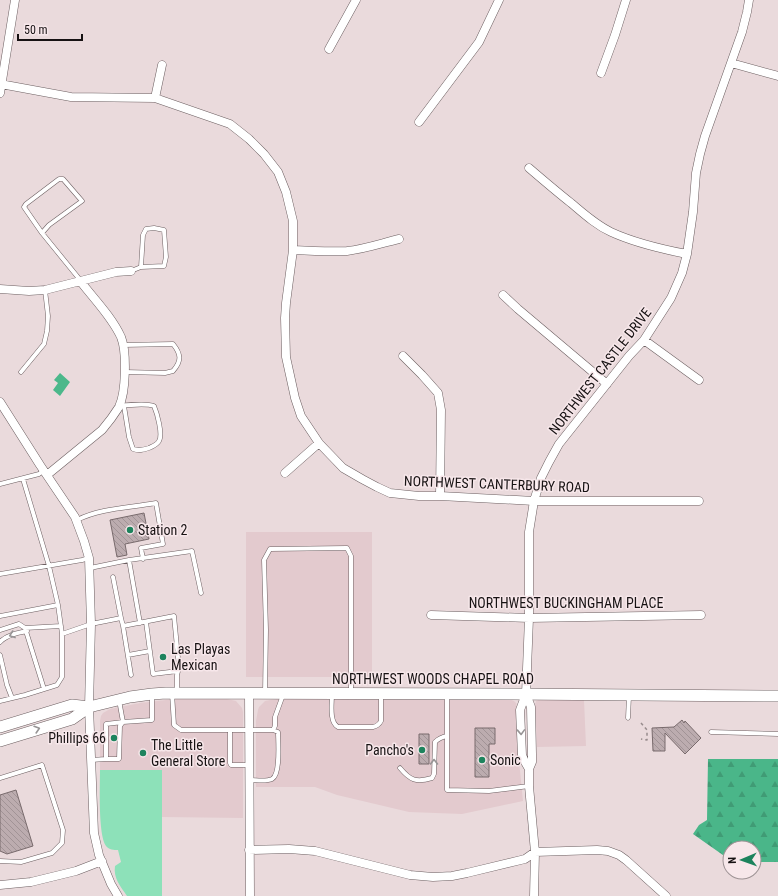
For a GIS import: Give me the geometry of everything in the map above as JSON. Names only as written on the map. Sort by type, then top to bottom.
[{"type":"main road","name":"NORTHWEST WOODS CHAPEL ROAD","points":[[0,727],[72,705],[89,706],[152,694],[175,693],[778,696]]},
{"type":"main road","name":"NORTHWEST WOODS CHAPEL ROAD","points":[[0,741],[72,719],[89,706]]},
{"type":"street","points":[[0,87],[15,0]]},
{"type":"street","points":[[329,49],[356,0]]},
{"type":"street","points":[[419,122],[479,42],[499,0]]},
{"type":"street","points":[[601,73],[626,0]]},
{"type":"street","name":"NORTHWEST CASTLE DRIVE","points":[[534,896],[535,852],[529,769],[532,762],[531,707],[526,694],[529,532],[534,501],[541,478],[559,444],[629,356],[644,340],[659,319],[671,298],[682,273],[687,254],[693,212],[696,173],[700,154],[742,32],[749,0]]},
{"type":"street","points":[[731,63],[778,76]]},
{"type":"street","points":[[155,98],[162,65]]},
{"type":"street","name":"NORTHWEST CANTERBURY ROAD","points":[[0,87],[71,97],[155,98],[230,124],[249,139],[264,154],[278,172],[286,192],[293,221],[293,250],[285,318],[286,357],[295,398],[301,416],[319,443],[343,468],[390,493],[419,496],[534,501],[699,501]]},
{"type":"street","points":[[529,168],[584,214],[610,231],[652,247],[687,254]]},
{"type":"street","points":[[293,250],[331,252],[365,248],[399,239]]},
{"type":"street","points":[[0,289],[29,291],[45,290],[116,272],[131,271]]},
{"type":"street","points":[[45,473],[102,430],[122,406],[125,372],[124,352],[121,338],[111,318],[81,282]]},
{"type":"street","points":[[503,295],[607,384]]},
{"type":"street","points":[[644,340],[699,380]]},
{"type":"street","points":[[403,356],[438,393],[441,410],[440,496]]},
{"type":"street","points":[[0,402],[75,517],[89,558],[91,624],[89,706],[94,833],[99,855],[111,884],[118,896]]},
{"type":"street","points":[[285,473],[319,443]]},
{"type":"street","name":"NORTHWEST BUCKINGHAM PLACE","points":[[431,615],[528,618],[701,615]]},
{"type":"street","points":[[249,693],[250,896]]},
{"type":"street","points":[[250,850],[289,848],[315,851],[410,875],[433,877],[452,876],[526,859],[535,852],[608,851],[619,855],[626,860],[666,896]]},
{"type":"street","points":[[0,885],[31,882],[76,871],[102,861]]},
{"type":"lane","points":[[42,233],[49,225],[82,201],[64,179],[59,179],[24,207],[42,233],[81,282]]},
{"type":"lane","points":[[131,271],[142,267],[164,266],[166,257],[164,230],[154,228],[146,229],[143,235],[142,267]]},
{"type":"lane","points":[[20,372],[44,344],[48,316],[45,290]]},
{"type":"lane","points":[[123,345],[173,344],[179,351],[179,360],[173,371],[165,373],[125,372]]},
{"type":"lane","points":[[149,404],[154,406],[157,413],[160,435],[160,439],[157,444],[139,451],[133,450],[122,406],[149,404]]},
{"type":"lane","points":[[0,484],[45,473]]},
{"type":"lane","points":[[0,701],[57,685],[62,677],[62,634],[58,605],[49,566],[23,479]]},
{"type":"lane","points":[[76,520],[86,515],[111,509],[156,503],[163,544],[141,548],[143,559]]},
{"type":"lane","points":[[264,693],[266,630],[264,560],[267,554],[270,549],[347,548],[351,556],[352,694]]},
{"type":"lane","points":[[90,568],[129,560],[192,551],[201,594]]},
{"type":"lane","points":[[0,574],[89,558]]},
{"type":"lane","points":[[129,560],[140,623]]},
{"type":"lane","points":[[113,577],[123,626],[130,675]]},
{"type":"lane","points":[[0,616],[58,605]]},
{"type":"lane","points":[[123,626],[174,616],[179,668],[175,693],[174,725],[181,730],[277,731],[277,774],[270,780],[249,780]]},
{"type":"lane","points":[[62,634],[91,624],[121,618]]},
{"type":"lane","points":[[146,622],[153,674],[178,671]]},
{"type":"lane","points":[[0,630],[19,624],[26,630],[44,689]]},
{"type":"lane","points":[[0,642],[6,637],[26,630],[61,626]]},
{"type":"lane","points":[[128,655],[150,651]]},
{"type":"lane","points":[[0,655],[7,685],[12,698]]},
{"type":"lane","points":[[106,759],[106,724],[152,720],[152,694]]},
{"type":"lane","points":[[273,730],[276,726],[275,717],[284,694]]},
{"type":"lane","points":[[332,694],[332,719],[336,726],[373,727],[381,721],[381,694]]},
{"type":"lane","points":[[447,694],[448,790],[489,791],[530,786]]},
{"type":"lane","points":[[628,718],[629,695]]},
{"type":"lane","points":[[90,760],[119,759],[120,726],[123,722],[119,700]]},
{"type":"lane","points":[[230,730],[230,763],[249,765]]},
{"type":"lane","points":[[711,732],[778,734]]},
{"type":"lane","points":[[400,768],[412,779],[426,780],[432,778],[434,774],[435,742],[442,736],[447,736]]},
{"type":"lane","points":[[0,778],[42,765],[63,830],[62,843],[52,854],[21,862],[0,861]]},
{"type":"path","points":[[641,723],[647,730],[647,740],[641,739]]},
{"type":"shaded area","points":[[60,373],[70,382],[60,396],[53,390],[58,383],[54,380]]},
{"type":"shaded area","points":[[246,532],[372,532],[372,677],[246,677]]},
{"type":"shaded area","points":[[292,697],[509,699],[514,701],[517,707],[517,741],[523,801],[462,814],[409,812],[337,795],[315,787],[256,787],[256,721],[259,707],[265,701]]},
{"type":"shaded area","points":[[183,698],[227,699],[236,701],[242,708],[243,818],[162,817],[162,770],[100,770],[100,721],[103,713],[110,709],[140,703]]},
{"type":"shaded area","points":[[541,699],[584,700],[586,746],[537,747],[535,705],[536,701]]},
{"type":"shaded area","points":[[100,770],[162,770],[162,896],[127,896],[118,882],[115,874],[115,866],[121,862],[118,850],[113,850],[107,847],[103,840],[100,810]]},
{"type":"green space","points":[[708,759],[778,759],[778,862],[762,862],[762,840],[722,840],[722,854],[693,834],[699,825],[707,820]]},
{"type":"building","name":"Station 2","points":[[144,513],[149,539],[125,544],[127,555],[117,557],[110,520]]},
{"type":"building","points":[[682,720],[684,723],[685,721],[701,738],[685,754],[665,733],[665,751],[653,751],[652,728],[674,727]]},
{"type":"building","name":"Sonic","points":[[475,728],[495,728],[495,744],[489,744],[489,777],[475,777]]},
{"type":"building","name":"Pancho's","points":[[419,734],[429,734],[429,764],[419,764]]},
{"type":"building","points":[[16,790],[33,846],[7,854],[0,851],[0,795]]},
{"type":"place","name":"Station 2","points":[[130,530]]},
{"type":"place","name":"Las Playas Mexican","points":[[163,657]]},
{"type":"place","name":"Phillips 66","points":[[114,738]]},
{"type":"place","name":"Pancho's","points":[[422,750]]},
{"type":"place","name":"The Little General Store","points":[[143,753]]},
{"type":"place","name":"Sonic","points":[[482,760]]}]
